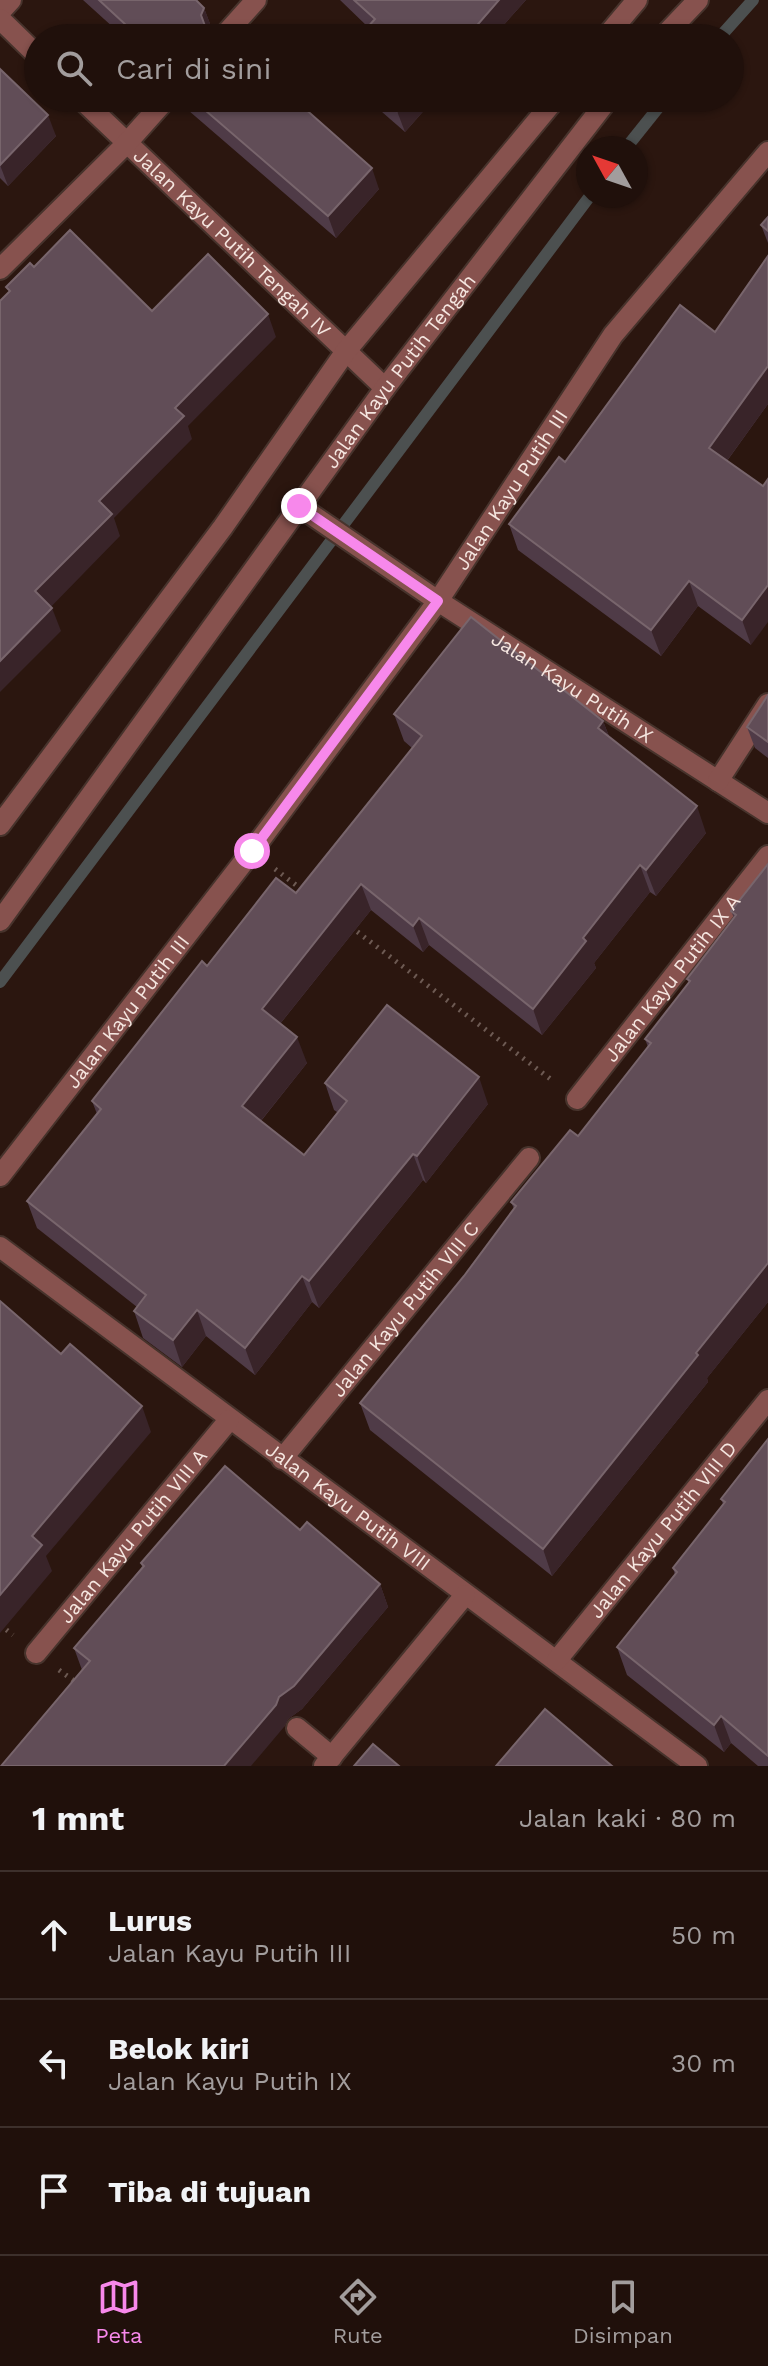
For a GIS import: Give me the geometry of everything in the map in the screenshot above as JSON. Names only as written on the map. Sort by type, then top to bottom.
[{"type":"street","points":[[0,12],[11,0]]},
{"type":"street","points":[[235,24],[256,0]]},
{"type":"street","points":[[617,24],[637,0]]},
{"type":"street","points":[[675,24],[698,0]]},
{"type":"street","points":[[0,19],[24,42]]},
{"type":"street","name":"Jalan Kayu Putih Tengah IV","points":[[94,112],[385,388]]},
{"type":"street","points":[[0,269],[155,112]]},
{"type":"street","points":[[0,825],[223,527],[346,351],[544,112]]},
{"type":"street","name":"Jalan Kayu Putih Tengah","points":[[0,921],[385,388],[598,112]]},
{"type":"street","name":"Jalan Kayu Putih III","points":[[0,1176],[252,851],[438,601],[613,335],[768,152]]},
{"type":"street","name":"Jalan Kayu Putih IX","points":[[299,506],[438,601],[768,813]]},
{"type":"street","points":[[718,781],[768,704]]},
{"type":"street","name":"Jalan Kayu Putih IX A","points":[[577,1099],[768,856]]},
{"type":"street","name":"Jalan Kayu Putih VIII C","points":[[282,1459],[529,1158]]},
{"type":"street","name":"Jalan Kayu Putih VIII","points":[[0,1247],[697,1766]]},
{"type":"street","name":"Jalan Kayu Putih VIII D","points":[[557,1660],[768,1400]]},
{"type":"street","name":"Jalan Kayu Putih VIII A","points":[[36,1653],[229,1420]]},
{"type":"street","points":[[297,1728],[328,1761],[465,1595]]},
{"type":"path","points":[[252,851],[314,899]]},
{"type":"path","points":[[339,918],[577,1099]]},
{"type":"path","points":[[36,1653],[86,1691]]},
{"type":"building","points":[[99,0],[196,0],[204,8],[201,15],[204,24],[125,24]]},
{"type":"building","points":[[354,0],[499,0],[478,24],[371,24],[375,19]]},
{"type":"building","points":[[0,69],[24,92],[24,112],[45,112],[48,115],[0,165]]},
{"type":"building","points":[[207,112],[309,112],[372,168],[328,216]]},
{"type":"building","points":[[768,217],[768,231],[761,225]]},
{"type":"building","points":[[70,230],[152,311],[208,254],[268,314],[175,408],[184,416],[99,501],[112,514],[35,591],[52,608],[0,661],[0,301],[10,291],[6,287],[30,263],[34,267]]},
{"type":"building","points":[[768,256],[768,366],[709,448],[763,486],[768,479],[768,585],[742,620],[689,581],[651,630],[509,524],[559,457],[565,462],[680,305],[715,332]]},
{"type":"building","points":[[471,617],[603,721],[598,728],[697,806],[646,870],[640,865],[533,1009],[419,918],[413,926],[361,884],[262,1009],[297,1037],[242,1106],[304,1155],[347,1101],[325,1083],[387,1005],[479,1077],[417,1156],[413,1154],[309,1281],[302,1276],[245,1348],[197,1310],[173,1340],[134,1311],[146,1295],[27,1201],[101,1109],[92,1101],[202,961],[207,966],[276,878],[296,893],[422,736],[394,714]]},
{"type":"building","points":[[768,695],[768,742],[747,727]]},
{"type":"building","points":[[768,864],[768,1263],[543,1549],[360,1403],[464,1276],[516,1206],[511,1202],[570,1130],[578,1136],[651,1043],[645,1039],[690,981],[687,979],[736,915],[731,911]]},
{"type":"building","points":[[0,1301],[61,1354],[70,1344],[142,1406],[32,1536],[42,1545],[0,1595]]},
{"type":"building","points":[[768,1439],[768,1756],[721,1716],[714,1725],[617,1647],[677,1572],[673,1568],[725,1502],[721,1499]]},
{"type":"building","points":[[225,1466],[300,1530],[307,1522],[380,1584],[294,1686],[279,1697],[276,1705],[224,1766],[1,1766],[90,1661],[74,1648],[144,1566],[141,1563]]},
{"type":"building","points":[[545,1709],[612,1766],[496,1766]]},
{"type":"building","points":[[373,1744],[399,1766],[354,1766]]},
{"type":"waterway","points":[[732,24],[753,0]]},
{"type":"waterway","points":[[636,136],[655,112]]},
{"type":"waterway","points":[[0,982],[581,208]]},
{"type":"route","points":[[252,851],[438,601],[299,506]]}]
